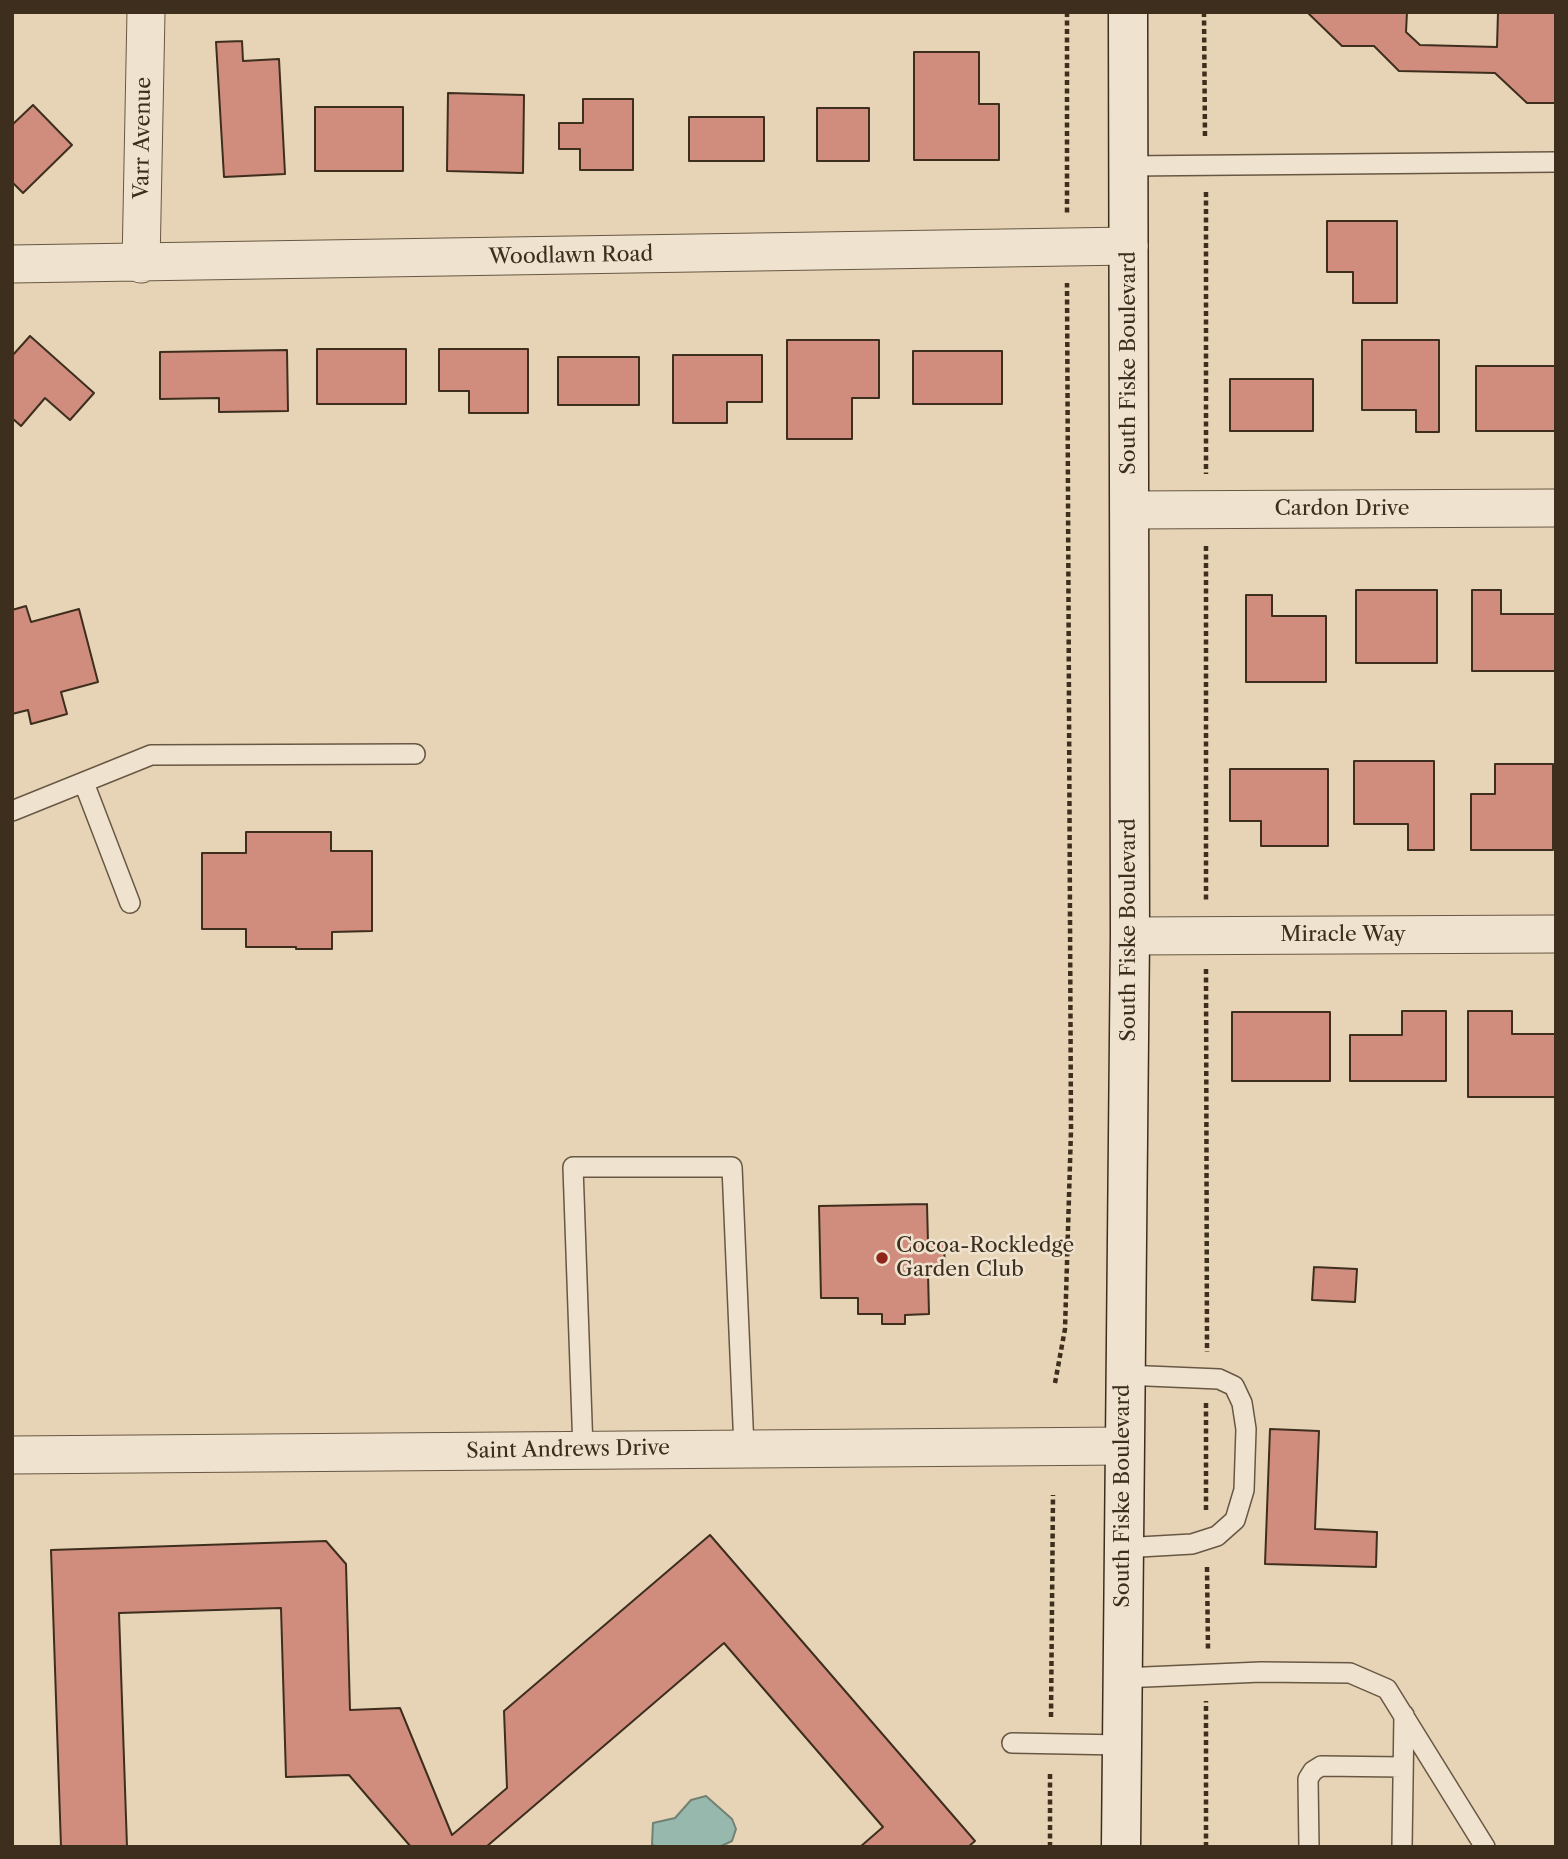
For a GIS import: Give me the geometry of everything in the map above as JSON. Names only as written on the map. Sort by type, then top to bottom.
[{"type":"main road","name":"South Fiske Boulevard","points":[[1121,1847],[1130,936],[1128,12]]},
{"type":"street","name":"Varr Avenue","points":[[141,264],[146,12]]},
{"type":"street","name":"Woodlawn Road","points":[[12,264],[1129,247]]},
{"type":"street","name":"Cardon Drive","points":[[1129,510],[1556,508]]},
{"type":"street","name":"Miracle Way","points":[[1130,936],[1556,934]]},
{"type":"street","name":"Saint Andrews Drive","points":[[12,1455],[1123,1446]]},
{"type":"lane","points":[[1128,166],[1556,162]]},
{"type":"lane","points":[[12,811],[151,755],[415,754]]},
{"type":"lane","points":[[84,782],[130,903]]},
{"type":"lane","points":[[583,1450],[573,1167],[732,1167],[744,1448]]},
{"type":"lane","points":[[1122,1548],[1192,1544],[1217,1536],[1235,1520],[1244,1490],[1246,1429],[1242,1403],[1234,1386],[1219,1379],[1124,1375]]},
{"type":"lane","points":[[1122,1678],[1261,1672],[1350,1673],[1387,1689],[1485,1847]]},
{"type":"lane","points":[[1402,1847],[1404,1715]]},
{"type":"lane","points":[[1012,1743],[1122,1745]]},
{"type":"lane","points":[[1308,1847],[1308,1779],[1313,1771],[1321,1766],[1403,1767]]},
{"type":"path","points":[[1067,12],[1067,214]]},
{"type":"path","points":[[1204,12],[1208,1216]]},
{"type":"path","points":[[1055,1383],[1065,1329],[1071,1130],[1067,280]]},
{"type":"path","points":[[1051,1725],[1053,1495]]},
{"type":"path","points":[[1207,1556],[1208,1654]]},
{"type":"path","points":[[1206,1695],[1206,1847]]},
{"type":"path","points":[[1050,1767],[1050,1847]]},
{"type":"water","points":[[706,1796],[732,1819],[736,1829],[732,1841],[719,1847],[655,1847],[652,1844],[653,1823],[675,1818],[691,1800]]},
{"type":"building","points":[[1307,12],[1407,12],[1406,32],[1420,45],[1497,47],[1498,12],[1556,12],[1556,103],[1527,103],[1495,73],[1399,71],[1374,46],[1342,46]]},
{"type":"building","points":[[242,41],[243,61],[279,59],[285,174],[224,177],[216,42]]},
{"type":"building","points":[[914,52],[979,52],[979,104],[999,104],[999,160],[914,160]]},
{"type":"building","points":[[448,93],[524,95],[523,173],[447,171]]},
{"type":"building","points":[[583,99],[633,99],[633,170],[580,170],[580,149],[559,149],[559,123],[583,123]]},
{"type":"building","points":[[33,105],[72,145],[23,193],[12,182],[12,125]]},
{"type":"building","points":[[315,107],[403,107],[403,171],[315,171]]},
{"type":"building","points":[[817,108],[869,108],[869,161],[817,161]]},
{"type":"building","points":[[689,117],[764,117],[764,161],[689,161]]},
{"type":"building","points":[[1327,221],[1397,221],[1397,303],[1353,303],[1353,272],[1327,272]]},
{"type":"building","points":[[30,336],[94,393],[70,420],[45,398],[21,426],[12,418],[12,356]]},
{"type":"building","points":[[787,340],[879,340],[879,398],[852,398],[852,439],[787,439]]},
{"type":"building","points":[[1362,340],[1439,340],[1439,432],[1416,432],[1416,410],[1362,410]]},
{"type":"building","points":[[317,349],[406,349],[406,404],[317,404]]},
{"type":"building","points":[[439,349],[528,349],[528,413],[469,413],[469,391],[439,391]]},
{"type":"building","points":[[287,350],[288,411],[219,412],[219,398],[160,399],[160,352]]},
{"type":"building","points":[[913,351],[1002,351],[1002,404],[913,404]]},
{"type":"building","points":[[673,355],[762,355],[762,402],[727,402],[727,423],[673,423]]},
{"type":"building","points":[[558,357],[639,357],[639,405],[558,405]]},
{"type":"building","points":[[1476,366],[1556,366],[1556,431],[1476,431]]},
{"type":"building","points":[[1230,379],[1313,379],[1313,431],[1230,431]]},
{"type":"building","points":[[1356,590],[1437,590],[1437,663],[1356,663]]},
{"type":"building","points":[[1472,590],[1501,590],[1501,614],[1556,614],[1556,671],[1472,671]]},
{"type":"building","points":[[1246,595],[1272,595],[1272,616],[1326,616],[1326,682],[1246,682]]},
{"type":"building","points":[[26,606],[31,622],[79,609],[98,682],[61,692],[67,714],[31,724],[28,710],[12,714],[12,610]]},
{"type":"building","points":[[1354,761],[1434,761],[1434,850],[1408,850],[1408,824],[1354,824]]},
{"type":"building","points":[[1495,764],[1553,764],[1553,850],[1471,850],[1471,794],[1495,794]]},
{"type":"building","points":[[1230,769],[1328,769],[1328,846],[1261,846],[1261,821],[1230,821]]},
{"type":"building","points":[[246,832],[331,832],[331,851],[372,851],[372,931],[332,932],[332,949],[296,949],[246,947],[246,929],[202,929],[202,853],[246,853]]},
{"type":"building","points":[[1402,1011],[1446,1011],[1446,1081],[1350,1081],[1350,1035],[1402,1035]]},
{"type":"building","points":[[1468,1011],[1512,1011],[1512,1034],[1556,1034],[1556,1097],[1468,1097]]},
{"type":"building","points":[[1232,1012],[1330,1012],[1330,1081],[1232,1081]]},
{"type":"building","name":"Cocoa-Rockledge Garden Club","points":[[927,1204],[928,1243],[944,1242],[945,1273],[928,1273],[929,1314],[905,1315],[905,1324],[882,1324],[882,1314],[858,1314],[858,1298],[821,1298],[819,1206]]},
{"type":"building","points":[[1314,1267],[1357,1269],[1355,1302],[1312,1300]]},
{"type":"building","points":[[1270,1429],[1319,1431],[1315,1529],[1377,1532],[1376,1567],[1265,1564]]},
{"type":"building","points":[[710,1535],[975,1841],[968,1847],[860,1847],[883,1827],[724,1643],[486,1847],[411,1847],[349,1775],[286,1777],[281,1608],[119,1613],[127,1847],[61,1847],[51,1550],[326,1541],[346,1564],[350,1710],[400,1708],[452,1835],[507,1788],[504,1711]]},
{"type":"place","name":"Cocoa-Rockledge Garden Club","points":[[882,1258]]}]
